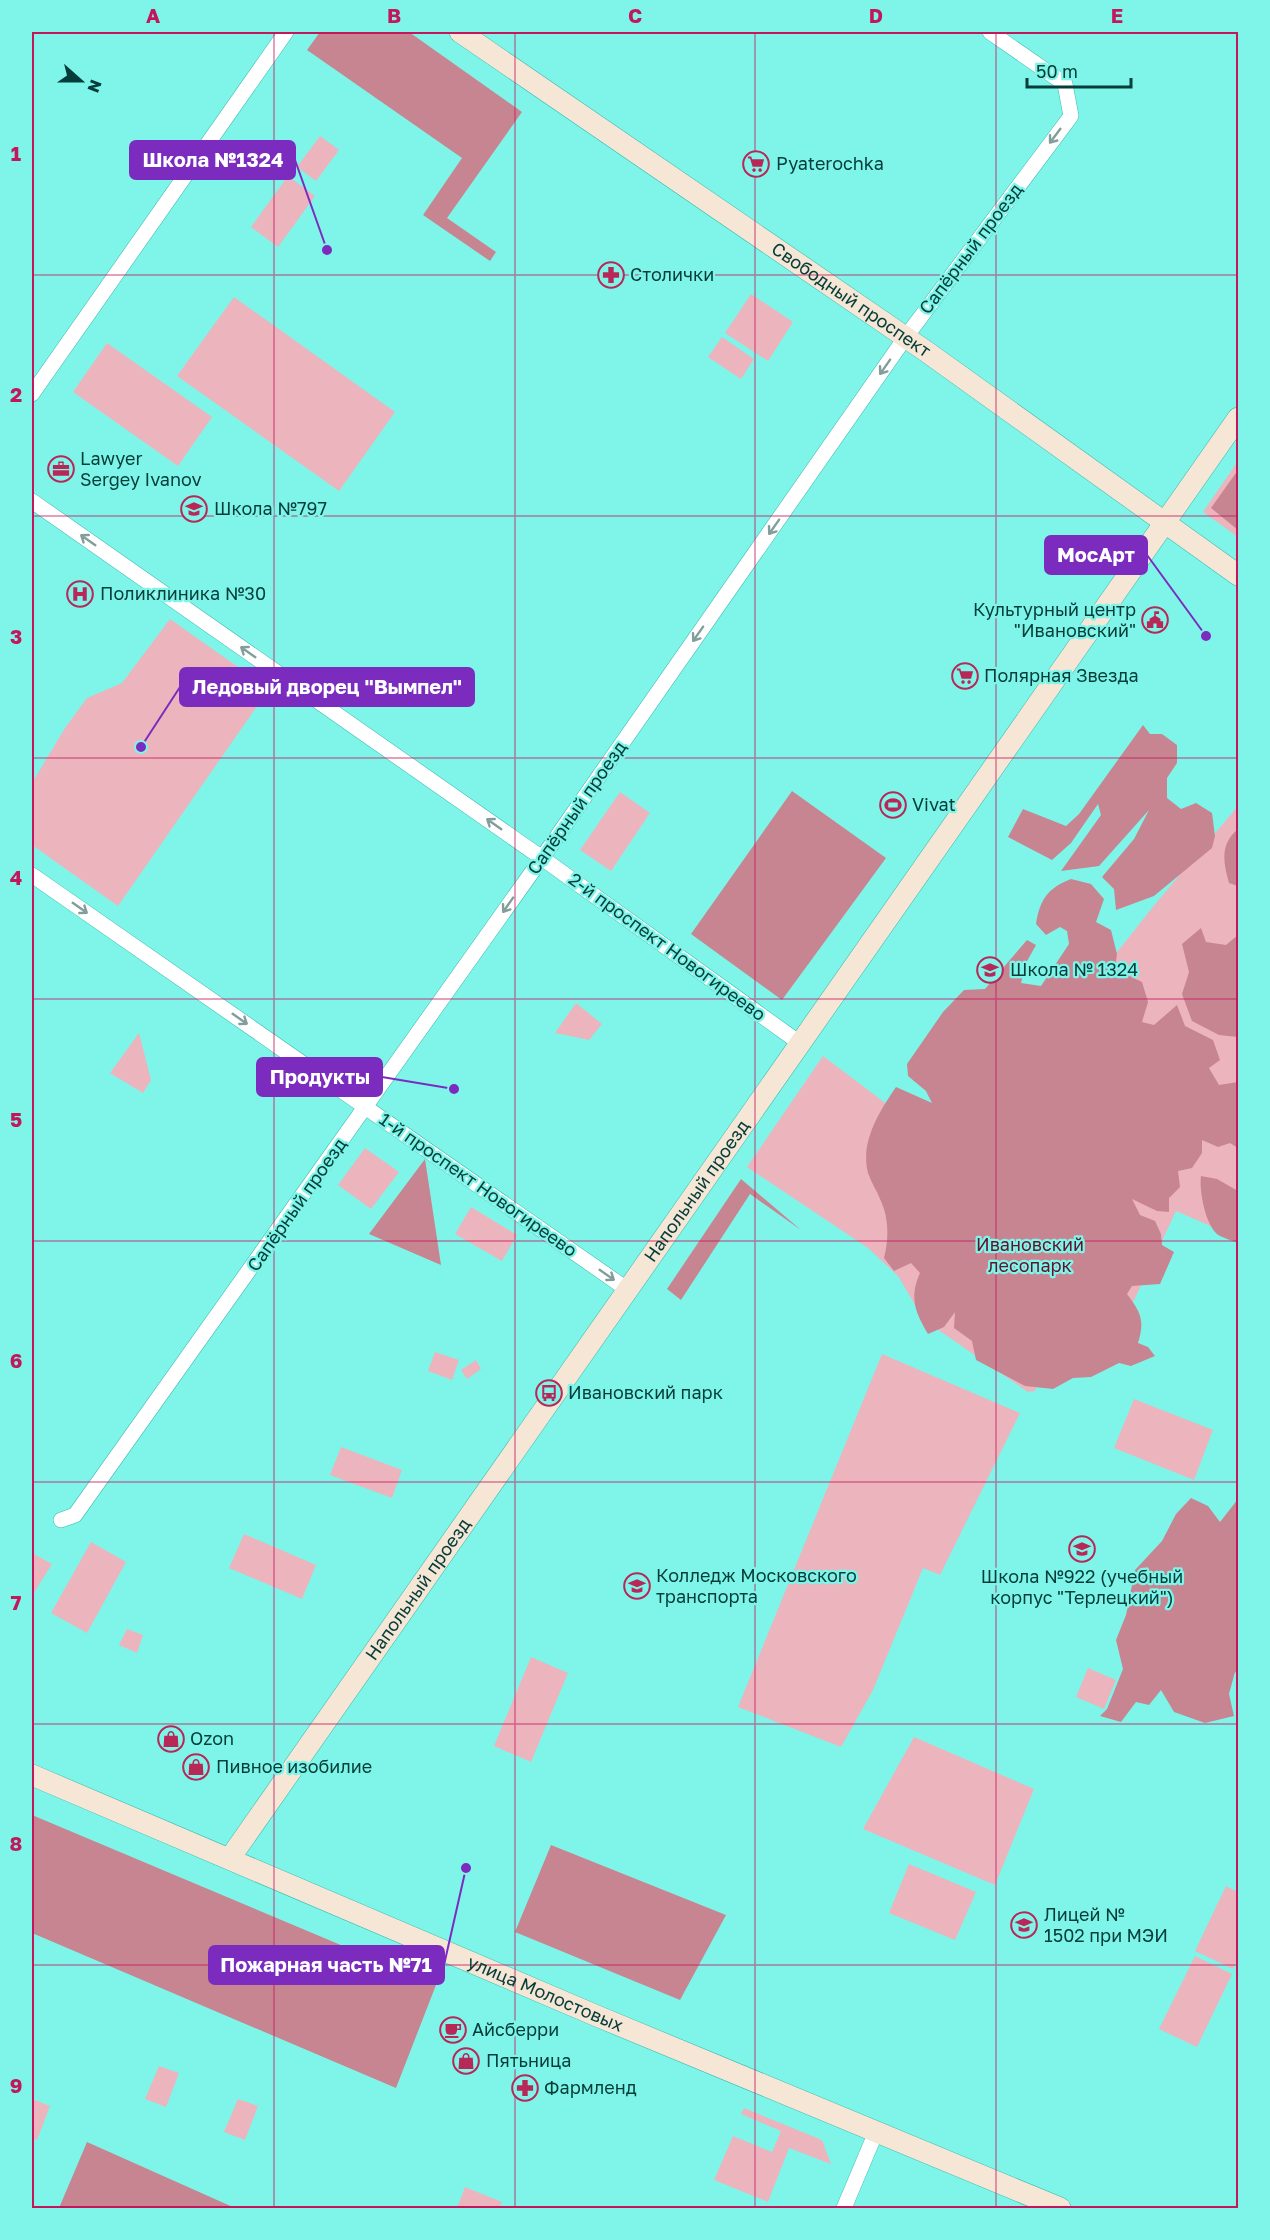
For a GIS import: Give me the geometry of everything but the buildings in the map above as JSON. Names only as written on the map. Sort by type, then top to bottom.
[{"type":"street","points":[[32,394],[286,32]]},
{"type":"street","name":"Свободный проспект","points":[[459,32],[905,338],[1239,575]]},
{"type":"street","name":"Сапёрный проезд","points":[[61,1520],[75,1515],[542,858],[905,338],[1071,116],[1065,84],[990,32]]},
{"type":"street","name":"Напольный проезд","points":[[230,1858],[1239,418]]},
{"type":"street","name":"2-й проспект Новогиреево","points":[[32,501],[542,858],[801,1044]]},
{"type":"street","name":"1-й проспект Новогиреево","points":[[32,874],[628,1290]]},
{"type":"street","name":"улица Молостовых","points":[[32,1775],[597,2016],[1060,2208]]},
{"type":"street","points":[[844,2208],[876,2132]]},
{"type":"green space","points":[[320,32],[409,32],[522,112],[447,218],[496,252],[490,261],[423,215],[462,158],[307,50]]},
{"type":"green space","points":[[320,136],[339,150],[316,181],[297,167]]},
{"type":"green space","points":[[288,176],[315,196],[278,247],[251,227]]},
{"type":"green space","points":[[751,294],[793,322],[768,361],[725,333]]},
{"type":"green space","points":[[234,297],[395,412],[339,491],[177,376]]},
{"type":"green space","points":[[722,337],[754,359],[741,379],[708,357]]},
{"type":"green space","points":[[107,343],[212,417],[178,466],[73,392]]},
{"type":"green space","points":[[1238,461],[1238,537],[1203,512]]},
{"type":"green space","points":[[1238,470],[1238,530],[1211,508]]},
{"type":"green space","points":[[170,619],[269,689],[118,906],[32,845],[32,783],[65,728],[87,698],[122,683]]},
{"type":"green space","points":[[1143,725],[1150,734],[1162,734],[1177,745],[1177,763],[1167,778],[1167,798],[1181,809],[1196,803],[1212,813],[1215,836],[1212,848],[1154,896],[1116,910],[1114,889],[1102,877],[1134,839],[1149,810],[1099,866],[1061,871],[1101,815],[1098,804],[1071,843],[1052,860],[1008,837],[1023,809],[1066,826],[1079,814]]},
{"type":"green space","points":[[792,791],[886,858],[782,1000],[691,934]]},
{"type":"green space","points":[[620,792],[650,813],[611,871],[580,850]]},
{"type":"green space","name":"Ивановский лесопарк","points":[[1238,806],[1238,1238],[1176,1211],[1112,1347],[1037,1385],[1035,1391],[1028,1392],[924,1320],[898,1276],[868,1248],[747,1167],[823,1056],[929,1136],[1102,971]]},
{"type":"green space","points":[[1238,829],[1238,886],[1229,883],[1224,854],[1228,841]]},
{"type":"green space","name":"Ивановский лесопарк","points":[[1071,879],[1091,884],[1104,899],[1096,922],[1111,930],[1117,954],[1115,969],[1142,982],[1148,1002],[1142,1022],[1154,1025],[1177,1005],[1185,1026],[1213,1040],[1220,1060],[1209,1068],[1219,1085],[1238,1082],[1238,1148],[1230,1143],[1218,1147],[1202,1140],[1202,1153],[1192,1168],[1178,1171],[1180,1187],[1169,1198],[1169,1212],[1157,1211],[1132,1199],[1140,1215],[1155,1221],[1161,1234],[1162,1245],[1174,1252],[1160,1284],[1132,1286],[1127,1294],[1136,1306],[1140,1317],[1141,1328],[1138,1343],[1148,1347],[1155,1356],[1131,1366],[1119,1363],[1091,1377],[1073,1378],[1053,1389],[1025,1386],[976,1360],[972,1341],[954,1328],[955,1312],[944,1327],[928,1334],[915,1305],[915,1290],[920,1273],[911,1263],[894,1271],[884,1258],[887,1221],[883,1206],[868,1173],[866,1161],[873,1128],[896,1087],[932,1103],[926,1091],[908,1076],[907,1064],[943,1012],[964,990],[985,989],[1027,940],[1036,945],[1026,963],[1021,983],[1041,986],[1069,944],[1067,931],[1060,927],[1046,935],[1036,924],[1038,915],[1046,896],[1056,886]]},
{"type":"green space","points":[[1201,928],[1206,942],[1226,945],[1238,935],[1238,1037],[1219,1035],[1192,1021],[1182,994],[1189,972],[1182,944]]},
{"type":"green space","points":[[576,1003],[602,1024],[589,1040],[555,1033]]},
{"type":"green space","points":[[139,1033],[151,1080],[143,1093],[110,1073]]},
{"type":"green space","points":[[365,1148],[399,1172],[371,1209],[338,1185]]},
{"type":"green space","points":[[425,1159],[441,1265],[369,1234]]},
{"type":"green space","points":[[1201,1176],[1217,1179],[1238,1191],[1238,1243],[1217,1234],[1209,1222],[1201,1189]]},
{"type":"green space","points":[[741,1179],[801,1230],[750,1194],[681,1300],[667,1289]]},
{"type":"green space","points":[[471,1207],[517,1235],[502,1261],[455,1234]]},
{"type":"green space","points":[[435,1352],[459,1360],[452,1380],[428,1371]]},
{"type":"green space","points":[[882,1354],[1020,1413],[940,1575],[923,1568],[873,1690],[841,1747],[738,1707]]},
{"type":"green space","points":[[476,1360],[481,1369],[467,1379],[461,1370]]},
{"type":"green space","points":[[1134,1399],[1213,1430],[1194,1480],[1114,1448]]},
{"type":"green space","points":[[341,1447],[402,1470],[392,1498],[330,1475]]},
{"type":"green space","points":[[1191,1498],[1208,1506],[1220,1522],[1238,1499],[1238,1674],[1235,1672],[1229,1694],[1234,1716],[1205,1723],[1174,1712],[1161,1690],[1149,1705],[1136,1702],[1121,1722],[1100,1716],[1107,1709],[1123,1669],[1116,1640],[1126,1615],[1135,1570],[1162,1541],[1176,1514]]},
{"type":"green space","points":[[244,1534],[316,1565],[302,1599],[229,1568]]},
{"type":"green space","points":[[91,1542],[126,1562],[87,1633],[51,1613]]},
{"type":"green space","points":[[32,1553],[52,1564],[32,1596]]},
{"type":"green space","points":[[127,1629],[143,1635],[137,1653],[119,1645]]},
{"type":"green space","points":[[531,1657],[568,1673],[531,1762],[494,1746]]},
{"type":"green space","points":[[1088,1668],[1116,1680],[1104,1709],[1076,1697]]},
{"type":"green space","points":[[914,1737],[1034,1789],[995,1885],[863,1829]]},
{"type":"green space","points":[[32,1815],[436,1985],[396,2088],[32,1933]]},
{"type":"green space","points":[[551,1845],[726,1915],[680,2000],[515,1932]]},
{"type":"green space","points":[[909,1864],[976,1892],[955,1940],[889,1913]]},
{"type":"green space","points":[[1226,1886],[1238,1892],[1238,1957],[1233,1969],[1195,1951]]},
{"type":"green space","points":[[1195,1956],[1232,1974],[1197,2047],[1159,2029]]},
{"type":"green space","points":[[159,2066],[179,2073],[166,2107],[145,2099]]},
{"type":"green space","points":[[32,2099],[50,2106],[37,2140],[32,2138]]},
{"type":"green space","points":[[238,2099],[258,2106],[245,2140],[224,2132]]},
{"type":"green space","points":[[744,2108],[822,2140],[831,2164],[789,2148],[768,2202],[714,2180],[733,2136],[772,2152],[781,2131],[741,2114]]},
{"type":"green space","points":[[87,2142],[235,2208],[59,2208]]},
{"type":"green space","points":[[465,2187],[502,2202],[499,2208],[457,2208]]},
{"type":"place","name":"Pyaterochka","points":[[756,164]]},
{"type":"place","name":"Школа №1324","points":[[327,250]]},
{"type":"place","name":"Столички","points":[[611,275]]},
{"type":"place","name":"Lawyer Sergey Ivanov","points":[[61,469]]},
{"type":"place","name":"Школа №797","points":[[194,509]]},
{"type":"place","name":"Поликлиника №30","points":[[80,594]]},
{"type":"place","name":"Культурный центр \"Ивановский\"","points":[[1155,620]]},
{"type":"place","name":"МосАрт","points":[[1206,636]]},
{"type":"place","name":"Полярная Звезда","points":[[965,676]]},
{"type":"place","name":"Ледовый дворец \"Вымпел\"","points":[[141,747]]},
{"type":"place","name":"Vivat","points":[[893,805]]},
{"type":"place","name":"Школа № 1324","points":[[990,970]]},
{"type":"place","name":"Продукты","points":[[454,1089]]},
{"type":"place","name":"Ивановский парк","points":[[549,1393]]},
{"type":"place","name":"Школа №922 (учебный корпус \"Терлецкий\")","points":[[1082,1549]]},
{"type":"place","name":"Колледж Московского транспорта","points":[[637,1586]]},
{"type":"place","name":"Ozon","points":[[171,1739]]},
{"type":"place","name":"Пивное изобилие","points":[[196,1767]]},
{"type":"place","name":"Пожарная часть №71","points":[[466,1868]]},
{"type":"place","name":"Лицей № 1502 при МЭИ","points":[[1024,1925]]},
{"type":"place","name":"Айсберри","points":[[453,2030]]},
{"type":"place","name":"Пятьница","points":[[466,2061]]},
{"type":"place","name":"Фармленд","points":[[525,2088]]}]
